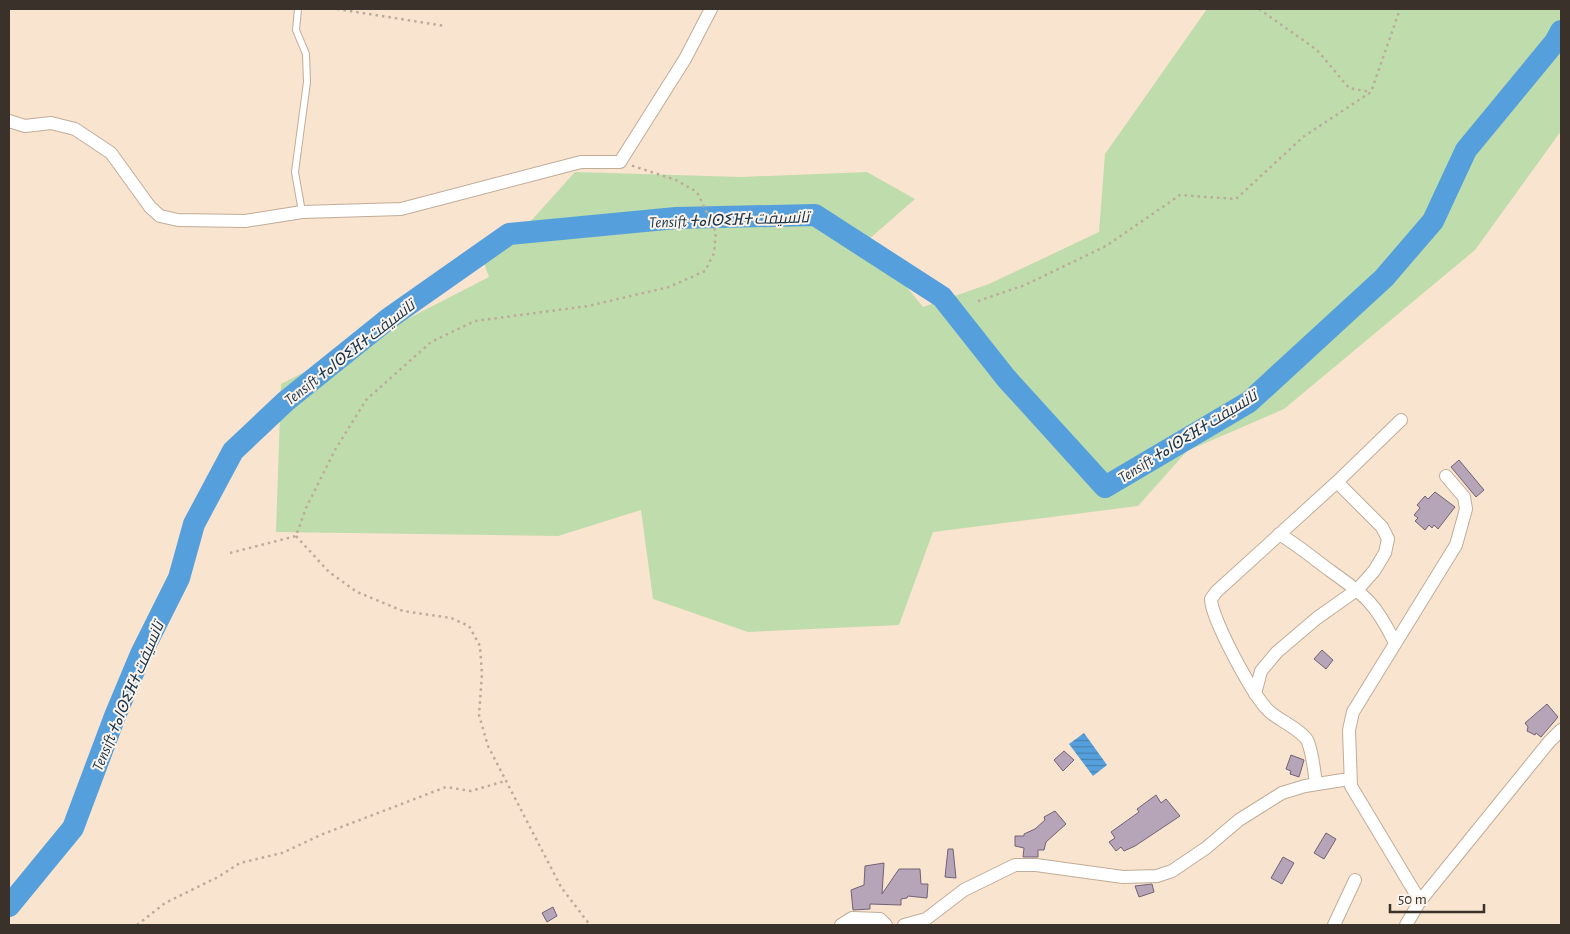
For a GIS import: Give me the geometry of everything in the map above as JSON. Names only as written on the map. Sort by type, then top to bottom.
[{"type":"street","points":[[9,121],[25,126],[51,124],[75,128],[111,153],[150,206],[160,216],[178,220],[245,221],[302,212],[401,209],[581,162],[620,162],[685,59],[711,9]]},
{"type":"street","points":[[1316,784],[1307,740],[1268,711],[1255,694],[1214,614],[1211,599],[1213,594],[1338,482],[1401,420]]},
{"type":"street","points":[[1420,902],[1359,802],[1349,779],[1350,720],[1394,642],[1451,556],[1463,525],[1466,509],[1464,497],[1446,476]]},
{"type":"street","points":[[1255,694],[1262,671],[1277,652],[1330,609],[1358,590],[1380,561],[1388,539],[1375,519],[1338,482]]},
{"type":"street","points":[[1279,534],[1301,547],[1358,590],[1378,612],[1394,642]]},
{"type":"street","points":[[1406,925],[1420,902],[1549,742],[1561,730]]},
{"type":"street","points":[[904,925],[926,919],[964,890],[1015,865],[1066,868],[1123,877],[1157,876],[1172,871],[1206,848],[1257,807],[1282,793],[1316,784],[1349,779]]},
{"type":"street","points":[[1334,925],[1355,880]]},
{"type":"street","points":[[841,925],[856,918],[880,918],[886,925]]},
{"type":"lane","points":[[298,9],[296,30],[306,54],[307,82],[295,172],[302,212]]},
{"type":"path","points":[[337,9],[445,26]]},
{"type":"path","points":[[1259,9],[1317,50],[1349,88],[1371,92]]},
{"type":"path","points":[[978,301],[1024,285],[1106,246],[1180,195],[1236,199],[1303,137],[1371,92],[1400,9]]},
{"type":"path","points":[[296,536],[306,508],[335,450],[366,400],[430,342],[475,322],[588,306],[669,287],[705,271],[714,253],[716,232],[697,192],[676,180],[620,162]]},
{"type":"path","points":[[230,553],[296,536]]},
{"type":"path","points":[[296,536],[329,572],[357,592],[403,611],[450,618],[469,626],[480,646],[482,674],[479,715],[488,746],[562,887],[590,925]]},
{"type":"path","points":[[137,925],[164,903],[218,877],[240,863],[282,853],[323,834],[446,787],[471,791],[505,781]]},
{"type":"green space","points":[[1207,9],[1561,9],[1561,131],[1475,250],[1284,409],[1187,451],[1138,506],[933,532],[899,625],[748,632],[653,599],[641,510],[558,536],[276,532],[281,384],[489,277],[477,243],[530,222],[575,172],[741,177],[867,172],[915,199],[868,240],[923,307],[989,284],[1099,232],[1105,154]]},
{"type":"water","points":[[1084,733],[1107,765],[1093,776],[1069,744]]},
{"type":"building","points":[[1459,460],[1484,490],[1476,497],[1451,467]]},
{"type":"building","points":[[1435,492],[1455,507],[1438,529],[1434,525],[1432,528],[1429,525],[1425,530],[1415,521],[1418,518],[1414,515],[1420,508],[1417,505],[1425,496],[1428,499]]},
{"type":"building","points":[[1322,650],[1333,660],[1326,669],[1314,659]]},
{"type":"building","points":[[1547,704],[1558,717],[1541,737],[1536,733],[1535,735],[1527,731],[1528,727],[1525,723]]},
{"type":"building","points":[[1064,751],[1074,760],[1063,771],[1054,760]]},
{"type":"building","points":[[1291,755],[1304,760],[1299,777],[1290,774],[1291,771],[1286,769]]},
{"type":"building","points":[[1156,795],[1161,803],[1166,799],[1180,816],[1135,846],[1124,851],[1121,847],[1116,851],[1109,842],[1115,838],[1111,832],[1139,812],[1137,809]]},
{"type":"building","points":[[1055,811],[1066,824],[1046,842],[1044,850],[1038,850],[1038,857],[1023,857],[1024,848],[1015,846],[1015,836],[1024,836],[1024,834],[1035,829],[1045,820],[1044,817]]},
{"type":"building","points":[[1326,833],[1336,839],[1324,859],[1314,853]]},
{"type":"building","points":[[948,849],[953,849],[956,878],[945,877]]},
{"type":"building","points":[[1283,857],[1294,863],[1282,884],[1271,878]]},
{"type":"building","points":[[884,863],[882,894],[899,869],[920,869],[921,884],[928,884],[927,898],[908,896],[901,899],[901,905],[870,904],[870,909],[853,910],[851,890],[864,885],[865,866]]},
{"type":"building","points":[[1152,884],[1154,892],[1139,897],[1135,886]]},
{"type":"building","points":[[553,907],[557,916],[547,922],[542,913]]},
{"type":"waterway","name":"Tensift ⵜⴰⵏⵙⵉⴼⵜ تانسيفت","points":[[9,906],[73,828],[115,716],[141,654],[179,578],[194,524],[233,451],[286,401],[388,319],[509,234],[676,218],[815,215],[942,297],[1006,378],[1105,487],[1249,402],[1384,278],[1433,221],[1466,150],[1555,42],[1561,31]]}]
